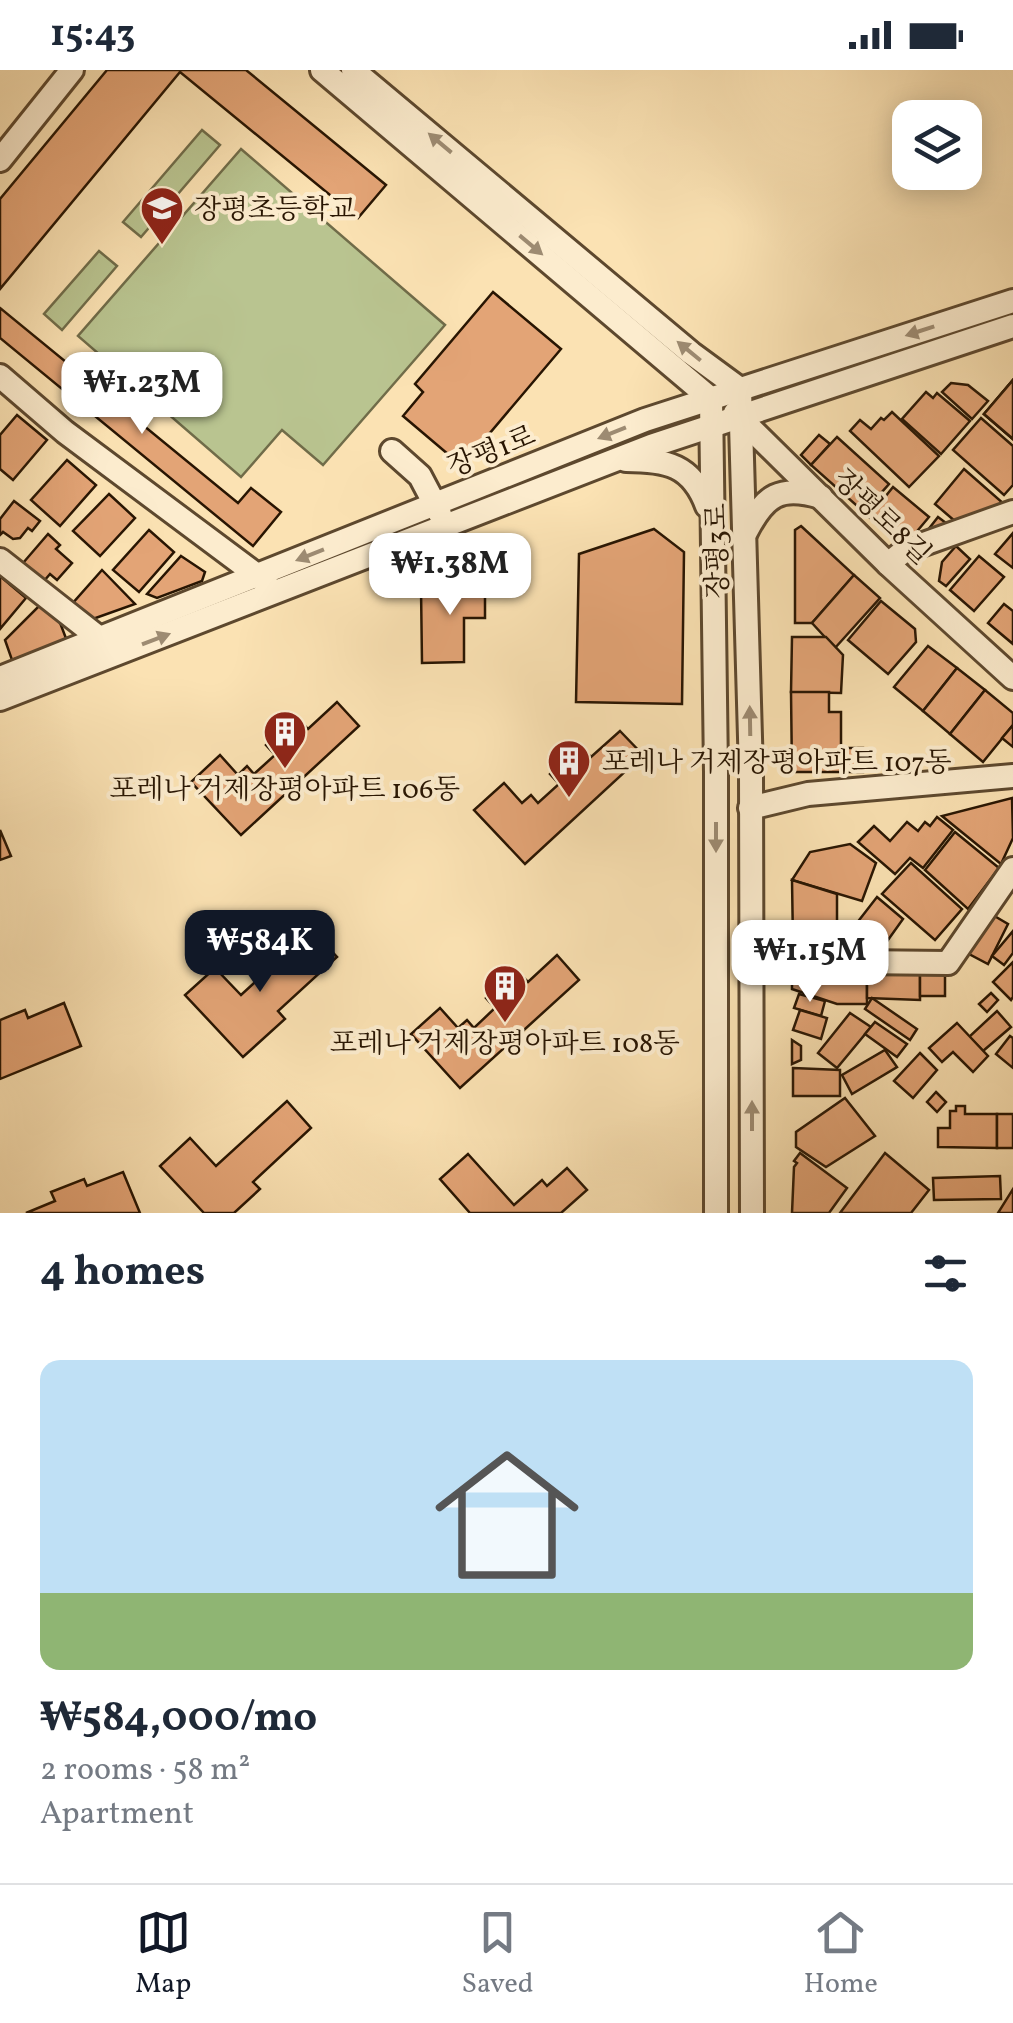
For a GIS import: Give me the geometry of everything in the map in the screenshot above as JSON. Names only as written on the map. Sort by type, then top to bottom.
[{"type":"street","points":[[0,160],[72,70]]},
{"type":"street","points":[[322,70],[711,399]]},
{"type":"street","points":[[353,70],[691,353],[740,389]]},
{"type":"street","name":"장평1로","points":[[0,699],[258,576],[645,420],[1013,301]]},
{"type":"street","name":"장평1로","points":[[0,678],[278,591],[711,426],[1013,326]]},
{"type":"street","points":[[0,376],[66,432],[278,591]]},
{"type":"street","name":"장평3로","points":[[740,389],[746,532],[752,1213]]},
{"type":"street","name":"장평로8길","points":[[711,399],[741,416],[888,564],[1013,678]]},
{"type":"street","name":"장평3로","points":[[711,399],[716,1213]]},
{"type":"street","points":[[392,451],[420,476],[446,526]]},
{"type":"street","points":[[618,460],[658,462],[688,474],[698,484],[712,520]]},
{"type":"street","points":[[746,532],[754,515],[775,496],[795,490],[820,497]]},
{"type":"street","points":[[888,564],[904,551],[1013,512]]},
{"type":"street","points":[[0,560],[109,646]]},
{"type":"street","points":[[750,808],[808,794],[1013,776]]},
{"type":"street","points":[[750,961],[948,963],[1013,869]]},
{"type":"green space","points":[[202,130],[220,145],[141,237],[123,222]]},
{"type":"green space","points":[[241,149],[445,325],[323,465],[282,430],[241,477],[78,336]]},
{"type":"green space","points":[[99,251],[117,266],[62,330],[44,314]]},
{"type":"building","points":[[107,70],[246,70],[386,185],[358,218],[180,72],[0,289],[0,199]]},
{"type":"building","points":[[493,292],[561,349],[462,466],[403,416],[423,392],[415,384]]},
{"type":"building","points":[[0,308],[238,503],[251,488],[281,512],[253,546],[0,338]]},
{"type":"building","points":[[1013,380],[1013,439],[984,414]]},
{"type":"building","points":[[1013,380],[1013,439],[984,414]]},
{"type":"building","points":[[1013,380],[1013,439],[984,414]]},
{"type":"building","points":[[951,383],[968,385],[988,401],[972,419],[942,392]]},
{"type":"building","points":[[926,392],[933,398],[937,393],[970,421],[941,454],[902,419]]},
{"type":"building","points":[[892,412],[939,456],[909,487],[850,431],[860,420],[871,429]]},
{"type":"building","points":[[17,415],[47,440],[13,480],[0,469],[0,435]]},
{"type":"building","points":[[981,418],[1013,446],[1013,485],[1004,495],[953,450]]},
{"type":"building","points":[[819,435],[830,444],[811,465],[801,455]]},
{"type":"building","points":[[837,437],[889,484],[864,512],[811,465]]},
{"type":"building","points":[[67,460],[96,485],[60,526],[31,500]]},
{"type":"building","points":[[964,469],[1004,504],[956,522],[935,504]]},
{"type":"building","points":[[893,487],[929,517],[913,536],[893,537],[869,517]]},
{"type":"building","points":[[109,494],[135,518],[100,556],[73,531]]},
{"type":"building","points":[[14,501],[40,521],[32,531],[28,528],[20,538],[13,539],[3,532],[0,535],[0,519]]},
{"type":"building","points":[[938,517],[950,526],[924,535]]},
{"type":"building","points":[[801,526],[854,575],[812,623],[795,623],[795,530]]},
{"type":"building","points":[[654,529],[684,552],[682,704],[576,702],[579,554]]},
{"type":"building","points":[[149,530],[174,552],[139,592],[113,570]]},
{"type":"building","points":[[1013,533],[1013,568],[995,554]]},
{"type":"building","points":[[48,534],[60,545],[56,549],[72,563],[57,580],[50,574],[44,581],[23,563]]},
{"type":"building","points":[[956,546],[970,559],[946,586],[939,581],[942,562]]},
{"type":"building","points":[[181,556],[205,572],[202,581],[157,598],[147,594]]},
{"type":"building","points":[[979,556],[1004,577],[974,611],[950,590]]},
{"type":"building","points":[[102,570],[135,604],[90,620],[72,604]]},
{"type":"building","points":[[854,575],[880,598],[835,648],[812,623]]},
{"type":"building","points":[[0,576],[26,598],[0,629]]},
{"type":"building","points":[[485,578],[485,618],[464,618],[464,662],[422,663],[421,588],[448,588],[448,579]]},
{"type":"building","points":[[881,601],[915,629],[916,642],[888,674],[848,640]]},
{"type":"building","points":[[42,603],[59,620],[67,641],[12,660],[5,640]]},
{"type":"building","points":[[1004,604],[1013,611],[1013,644],[988,623]]},
{"type":"building","points":[[792,637],[826,637],[843,655],[841,693],[791,692]]},
{"type":"building","points":[[928,646],[957,668],[923,711],[894,687]]},
{"type":"building","points":[[957,668],[985,690],[950,734],[923,711]]},
{"type":"building","points":[[985,690],[1013,713],[1013,725],[983,762],[950,734]]},
{"type":"building","points":[[791,692],[829,692],[829,712],[841,712],[841,748],[863,748],[863,772],[792,772]]},
{"type":"building","name":"포레나 거제장평아파트 106동","points":[[337,702],[359,726],[241,835],[191,782],[220,755],[238,775],[247,766],[254,774],[275,755],[266,745],[297,717],[308,729]]},
{"type":"building","points":[[1013,725],[1013,747],[1002,738]]},
{"type":"building","name":"포레나 거제장평아파트 107동","points":[[620,731],[643,755],[525,864],[474,810],[504,783],[522,803],[531,795],[538,803],[559,784],[550,774],[581,745],[591,757]]},
{"type":"building","points":[[1012,798],[1013,838],[1001,864],[942,816]]},
{"type":"building","points":[[937,817],[953,830],[923,868],[910,858],[895,874],[858,842],[874,826],[890,841],[907,822],[918,831],[925,822],[930,826]]},
{"type":"building","points":[[0,830],[11,856],[0,860]]},
{"type":"building","points":[[955,832],[999,868],[968,909],[925,870]]},
{"type":"building","points":[[850,844],[876,863],[862,901],[792,880],[810,852]]},
{"type":"building","points":[[911,863],[962,909],[935,940],[882,894]]},
{"type":"building","points":[[792,880],[837,894],[837,943],[793,943]]},
{"type":"building","points":[[877,897],[903,919],[883,947],[839,946]]},
{"type":"building","points":[[991,914],[1008,924],[988,964],[969,954]]},
{"type":"building","points":[[312,930],[337,957],[278,1011],[285,1019],[243,1057],[185,995],[215,968],[241,995]]},
{"type":"building","points":[[1013,931],[1013,953],[1004,965],[992,956]]},
{"type":"building","name":"포레나 거제장평아파트 108동","points":[[557,955],[579,980],[460,1088],[411,1034],[440,1008],[458,1028],[467,1020],[474,1028],[495,1008],[486,998],[516,970],[528,982]]},
{"type":"building","points":[[1013,962],[1013,997],[1011,1000],[993,982]]},
{"type":"building","points":[[867,970],[867,1004],[837,1004],[792,989],[795,971]]},
{"type":"building","points":[[867,970],[920,971],[920,1000],[867,998]]},
{"type":"building","points":[[920,971],[945,972],[945,996],[920,996]]},
{"type":"building","points":[[991,993],[998,1000],[987,1012],[979,1004]]},
{"type":"building","points":[[799,994],[825,1001],[821,1016],[794,1008]]},
{"type":"building","points":[[872,998],[917,1029],[910,1040],[865,1009]]},
{"type":"building","points":[[64,1003],[81,1046],[0,1079],[0,1020],[25,1010],[28,1018]]},
{"type":"building","points":[[800,1010],[827,1018],[821,1039],[793,1030]]},
{"type":"building","points":[[997,1011],[1011,1027],[983,1051],[969,1037]]},
{"type":"building","points":[[850,1013],[871,1027],[837,1068],[818,1053]]},
{"type":"building","points":[[875,1022],[907,1044],[897,1057],[865,1034]]},
{"type":"building","points":[[957,1023],[988,1056],[973,1072],[953,1052],[942,1062],[929,1048]]},
{"type":"building","points":[[1010,1036],[1013,1038],[1013,1068],[996,1054]]},
{"type":"building","points":[[792,1040],[801,1046],[801,1060],[792,1064]]},
{"type":"building","points":[[885,1050],[897,1067],[852,1094],[842,1075]]},
{"type":"building","points":[[920,1053],[937,1070],[913,1098],[894,1081]]},
{"type":"building","points":[[793,1068],[840,1070],[840,1096],[793,1096]]},
{"type":"building","points":[[936,1092],[946,1102],[937,1112],[927,1102]]},
{"type":"building","points":[[845,1098],[875,1136],[826,1167],[796,1147],[796,1132]]},
{"type":"building","points":[[287,1101],[311,1128],[253,1182],[260,1189],[234,1213],[204,1213],[160,1166],[190,1138],[216,1166]]},
{"type":"building","points":[[956,1106],[965,1106],[965,1114],[997,1114],[997,1148],[938,1147],[938,1128],[950,1128],[950,1111],[956,1111]]},
{"type":"building","points":[[997,1114],[1013,1114],[1013,1148],[997,1148]]},
{"type":"building","points":[[800,1153],[847,1188],[829,1213],[792,1213],[797,1163],[794,1161]]},
{"type":"building","points":[[885,1153],[929,1190],[911,1213],[840,1213]]},
{"type":"building","points":[[468,1154],[514,1205],[542,1180],[547,1186],[567,1168],[587,1190],[561,1213],[470,1213],[440,1179]]},
{"type":"building","points":[[123,1172],[140,1213],[26,1213],[55,1201],[51,1192],[84,1179],[87,1186]]},
{"type":"building","points":[[1000,1176],[1001,1199],[934,1200],[933,1178]]},
{"type":"building","points":[[1013,1189],[1013,1213],[998,1213]]},
{"type":"place","name":"장평초등학교","points":[[162,246]]},
{"type":"place","name":"포레나 거제장평아파트 106동","points":[[285,770]]},
{"type":"place","name":"포레나 거제장평아파트 107동","points":[[569,799]]},
{"type":"place","name":"포레나 거제장평아파트 108동","points":[[505,1024]]}]
